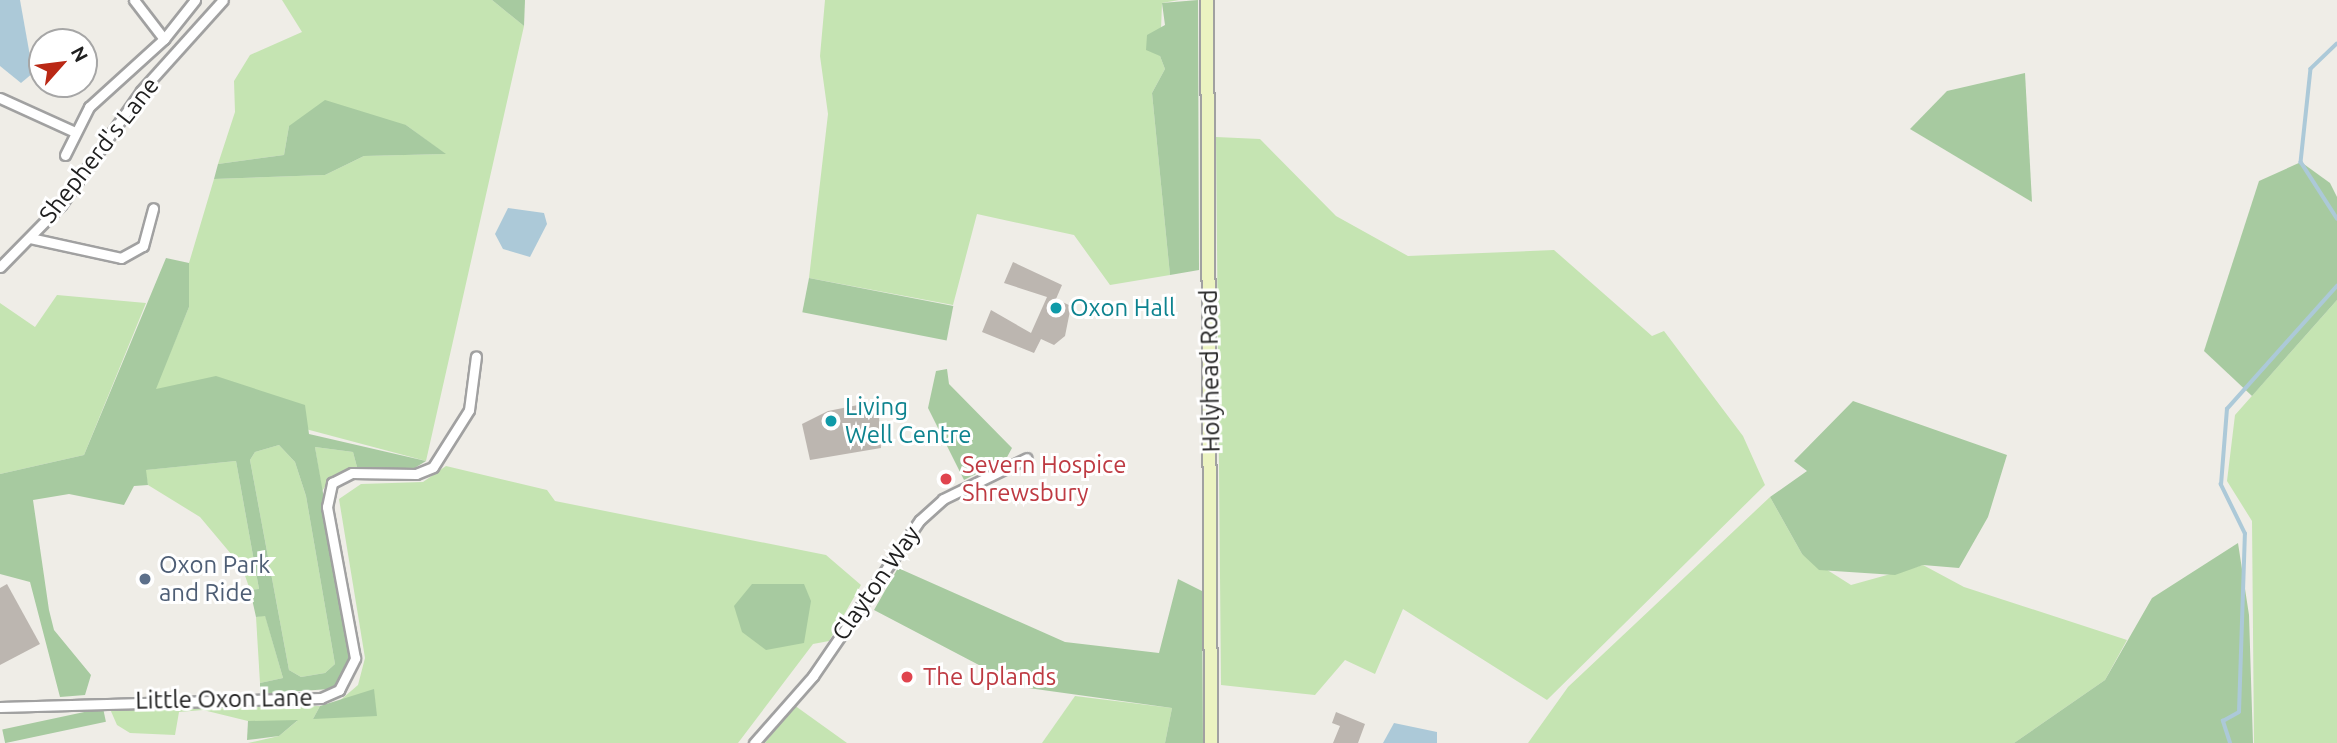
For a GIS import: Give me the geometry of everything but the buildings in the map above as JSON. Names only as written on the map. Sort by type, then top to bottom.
[{"type":"main road","name":"Holyhead Road","points":[[1207,0],[1211,743]]},
{"type":"street","points":[[134,0],[164,39]]},
{"type":"street","points":[[65,155],[89,107],[164,39],[195,0]]},
{"type":"street","name":"Shepherd's Lane","points":[[0,267],[30,238],[80,181],[141,91],[223,0]]},
{"type":"street","points":[[0,98],[75,132]]},
{"type":"street","points":[[30,238],[121,258],[143,246],[153,208]]},
{"type":"street","name":"Little Oxon Lane","points":[[0,707],[321,698],[340,690],[355,658],[328,494],[332,484],[352,473],[416,474],[433,467],[469,410],[476,356]]},
{"type":"street","name":"Clayton Way","points":[[754,743],[813,676],[934,505],[1027,458]]},
{"type":"green space","points":[[282,0],[492,0],[524,26],[426,461],[155,389],[189,307],[189,263],[214,179],[325,175],[364,156],[445,154],[406,125],[289,126],[284,155],[218,164],[235,112],[234,81],[250,55],[302,32]]},
{"type":"green space","points":[[492,0],[525,0],[524,26]]},
{"type":"green space","points":[[825,0],[1179,0],[1162,3],[1160,56],[1165,69],[1152,93],[1170,275],[1110,285],[1074,235],[977,214],[953,305],[809,278],[828,114],[820,56]]},
{"type":"green space","points":[[1198,0],[1199,270],[1170,275],[1152,93],[1165,69],[1160,56],[1146,50],[1147,35],[1165,25],[1162,3]]},
{"type":"green space","points":[[2025,73],[2032,202],[1910,129],[1947,91]]},
{"type":"green space","points":[[325,100],[406,125],[446,154],[364,156],[325,175],[214,179],[218,164],[284,155],[289,126]]},
{"type":"green space","points":[[1216,137],[1260,139],[1336,216],[1408,256],[1554,250],[1652,336],[1664,331],[1743,436],[1765,485],[1547,700],[1403,609],[1375,674],[1345,660],[1315,695],[1221,685]]},
{"type":"green space","points":[[2301,162],[2330,183],[2337,197],[2337,300],[2252,396],[2204,351],[2259,181]]},
{"type":"green space","points":[[166,258],[189,263],[189,307],[156,389],[216,376],[305,405],[309,434],[426,461],[413,469],[357,467],[353,452],[315,447],[351,653],[342,682],[329,689],[260,694],[260,683],[283,678],[265,616],[256,617],[250,590],[259,589],[236,461],[146,470],[148,485],[134,486],[124,505],[69,494],[33,500],[54,630],[91,675],[85,695],[60,697],[30,582],[0,574],[0,474],[84,455]],"holes":[[[279,445],[295,462],[306,496],[335,664],[325,673],[301,677],[289,670],[250,460],[255,452]]]},
{"type":"green space","points":[[809,278],[953,306],[947,340],[802,312]]},
{"type":"green space","points":[[57,295],[146,303],[84,455],[0,474],[0,303],[35,327]]},
{"type":"green space","points":[[2337,300],[2337,743],[2254,743],[2252,521],[2227,481],[2235,415]]},
{"type":"green space","points":[[947,369],[949,384],[1012,448],[1006,459],[964,480],[928,408],[936,371]]},
{"type":"green space","points":[[1853,401],[2007,455],[1988,517],[1959,568],[1923,565],[1895,575],[1819,570],[1802,554],[1770,497],[1807,471],[1794,461]]},
{"type":"green space","points":[[279,445],[295,462],[306,496],[335,664],[325,673],[301,677],[289,670],[250,460],[255,452]]},
{"type":"green space","points":[[315,447],[353,452],[357,467],[332,477],[322,491]]},
{"type":"green space","points":[[236,461],[259,589],[250,590],[242,567],[200,517],[148,485],[145,470]]},
{"type":"green space","points":[[446,466],[547,490],[555,501],[826,555],[861,585],[829,641],[813,644],[738,743],[248,743],[279,736],[297,721],[248,721],[203,710],[179,712],[175,735],[130,733],[117,725],[110,709],[320,706],[313,719],[352,698],[337,703],[358,685],[365,658],[339,499],[361,484],[423,482]]},
{"type":"green space","points":[[1770,497],[1802,554],[1851,585],[1923,565],[1964,587],[2127,640],[2105,680],[2014,743],[1528,743],[1568,687]]},
{"type":"green space","points":[[2238,543],[2249,615],[2253,743],[2014,743],[2105,680],[2152,598]]},
{"type":"green space","points":[[898,568],[1065,642],[1159,653],[1178,579],[1202,591],[1203,743],[1165,743],[1172,708],[1021,687],[874,610]]},
{"type":"green space","points":[[752,584],[804,584],[811,601],[804,643],[766,650],[742,632],[734,606]]},
{"type":"green space","points":[[265,615],[283,678],[260,683],[256,617]]},
{"type":"green space","points":[[374,689],[377,716],[313,719],[320,706]]},
{"type":"green space","points":[[1075,696],[1172,708],[1165,743],[1042,743]]},
{"type":"green space","points":[[794,705],[847,743],[765,743]]},
{"type":"green space","points":[[103,708],[106,722],[6,743],[2,729]]},
{"type":"green space","points":[[298,720],[279,736],[247,740],[248,721]]},
{"type":"water","points":[[0,0],[20,0],[28,45],[28,77],[21,83],[0,66]]},
{"type":"water","points":[[508,208],[544,213],[547,224],[530,257],[503,249],[495,234]]},
{"type":"water","points":[[1394,723],[1437,732],[1437,743],[1383,743]]},
{"type":"waterway","points":[[2337,44],[2311,69],[2301,162],[2337,218]]},
{"type":"waterway","points":[[2230,743],[2223,721],[2239,712],[2245,534],[2221,485],[2227,409],[2337,286]]},
{"type":"place","name":"Oxon Hall","points":[[1056,308]]},
{"type":"place","name":"Living Well Centre","points":[[831,421]]},
{"type":"place","name":"Severn Hospice Shrewsbury","points":[[946,479]]},
{"type":"place","name":"Oxon Park and Ride","points":[[145,579]]},
{"type":"place","name":"The Uplands","points":[[907,677]]}]
